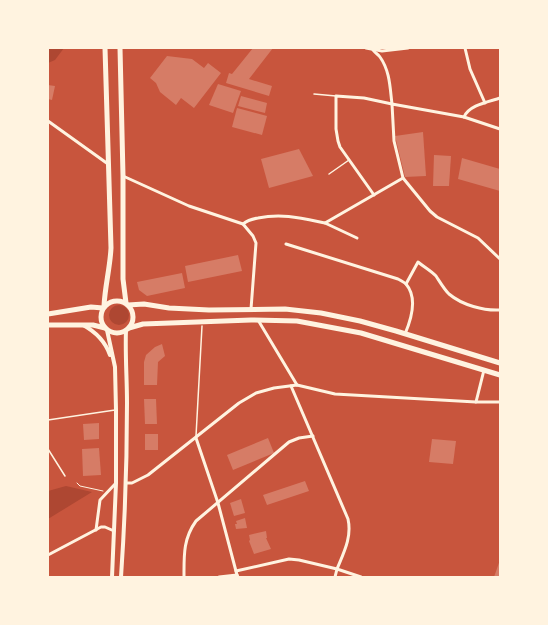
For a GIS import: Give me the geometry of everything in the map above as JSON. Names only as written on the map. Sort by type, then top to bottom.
[{"type":"main road","points":[[105,48],[110,266],[105,291],[104,307],[100,317],[101,322],[106,329]]},
{"type":"main road","points":[[120,48],[123,176],[123,279],[127,304]]},
{"type":"main road","points":[[48,314],[91,307],[104,307],[110,302],[120,300],[131,308],[133,320],[128,329]]},
{"type":"main road","points":[[127,304],[144,304],[169,308],[209,310],[285,309],[321,313],[360,321],[500,364]]},
{"type":"main road","points":[[48,325],[93,325],[120,333],[143,324],[258,320],[297,321],[361,333],[500,375]]},
{"type":"street","points":[[366,48],[390,51],[408,48]]},
{"type":"street","points":[[465,48],[470,69],[485,103]]},
{"type":"street","points":[[373,50],[381,59],[389,75],[394,141],[403,178],[430,211],[437,217],[478,238],[500,259]]},
{"type":"street","points":[[374,195],[340,147],[337,135],[336,96],[364,98],[464,117],[500,129]]},
{"type":"street","points":[[464,117],[469,110],[500,98]]},
{"type":"street","points":[[48,121],[108,164]]},
{"type":"street","points":[[123,176],[189,206],[243,224],[254,236],[256,242],[251,309]]},
{"type":"street","points":[[325,223],[403,178]]},
{"type":"street","points":[[243,224],[248,220],[270,216],[291,216],[325,223],[357,238]]},
{"type":"street","points":[[286,244],[398,279],[406,284],[411,293],[413,306],[411,319],[405,334]]},
{"type":"street","points":[[406,284],[418,262],[434,275],[449,294],[458,300],[475,307],[492,311],[500,310]]},
{"type":"street","points":[[258,320],[297,385]]},
{"type":"street","points":[[83,325],[92,330],[106,344],[115,367]]},
{"type":"street","points":[[106,329],[115,367],[116,483],[112,577]]},
{"type":"street","points":[[121,577],[126,483],[127,402],[125,348],[128,329]]},
{"type":"street","points":[[476,402],[484,370]]},
{"type":"street","points":[[96,530],[100,500],[116,483],[132,483],[148,475],[239,403],[256,393],[274,388],[297,385],[335,394],[500,402]]},
{"type":"street","points":[[290,386],[313,436],[349,524],[348,544],[335,577]]},
{"type":"street","points":[[184,577],[184,552],[188,536],[196,522],[289,442],[299,438],[313,436]]},
{"type":"street","points":[[196,438],[218,503],[237,576],[219,577]]},
{"type":"street","points":[[48,554],[96,530],[105,527],[114,531]]},
{"type":"street","points":[[236,570],[289,559],[337,569],[361,577]]},
{"type":"lane","points":[[314,94],[336,96]]},
{"type":"lane","points":[[329,174],[350,160]]},
{"type":"lane","points":[[196,438],[202,326]]},
{"type":"lane","points":[[48,420],[116,410]]},
{"type":"lane","points":[[48,449],[65,476]]},
{"type":"path","points":[[77,483],[80,486],[107,492]]},
{"type":"shaded area","points":[[48,48],[64,48],[55,60],[48,63]]},
{"type":"shaded area","points":[[119,305],[126,308],[129,315],[126,322],[119,325],[112,322],[109,315],[112,308]]},
{"type":"shaded area","points":[[66,486],[92,492],[48,519],[48,491]]},
{"type":"building","points":[[253,48],[273,48],[249,79],[272,86],[269,96],[226,83],[229,73],[232,74]]},
{"type":"building","points":[[167,56],[192,59],[204,68],[208,63],[221,73],[194,108],[181,98],[176,105],[160,92],[156,83],[150,78]]},
{"type":"building","points":[[218,84],[241,91],[233,113],[209,105]]},
{"type":"building","points":[[48,85],[55,86],[52,100],[48,99]]},
{"type":"building","points":[[241,96],[267,103],[265,113],[238,106]]},
{"type":"building","points":[[237,108],[267,116],[262,135],[232,127]]},
{"type":"building","points":[[423,132],[426,176],[405,177],[395,136]]},
{"type":"building","points":[[299,149],[313,176],[269,188],[261,159]]},
{"type":"building","points":[[434,155],[451,156],[449,186],[433,186]]},
{"type":"building","points":[[462,158],[500,169],[500,191],[458,179]]},
{"type":"building","points":[[238,255],[242,271],[188,282],[185,266]]},
{"type":"building","points":[[182,273],[185,288],[147,296],[139,290],[137,282]]},
{"type":"building","points":[[162,344],[165,356],[158,362],[157,385],[144,385],[144,362],[146,355],[155,347]]},
{"type":"building","points":[[144,399],[156,399],[157,424],[145,424]]},
{"type":"building","points":[[99,423],[99,439],[84,440],[83,424]]},
{"type":"building","points":[[145,434],[158,434],[158,450],[145,450]]},
{"type":"building","points":[[268,438],[274,453],[233,470],[227,455]]},
{"type":"building","points":[[432,439],[456,441],[453,464],[429,462]]},
{"type":"building","points":[[99,448],[101,475],[83,476],[82,449]]},
{"type":"building","points":[[305,481],[309,491],[267,505],[263,495]]},
{"type":"building","points":[[241,499],[245,513],[234,516],[230,503]]},
{"type":"building","points":[[245,518],[247,528],[236,529],[236,521]]},
{"type":"building","points":[[266,531],[266,538],[271,549],[254,554],[249,541],[249,535]]},
{"type":"building","points":[[500,560],[500,577],[494,577]]}]
